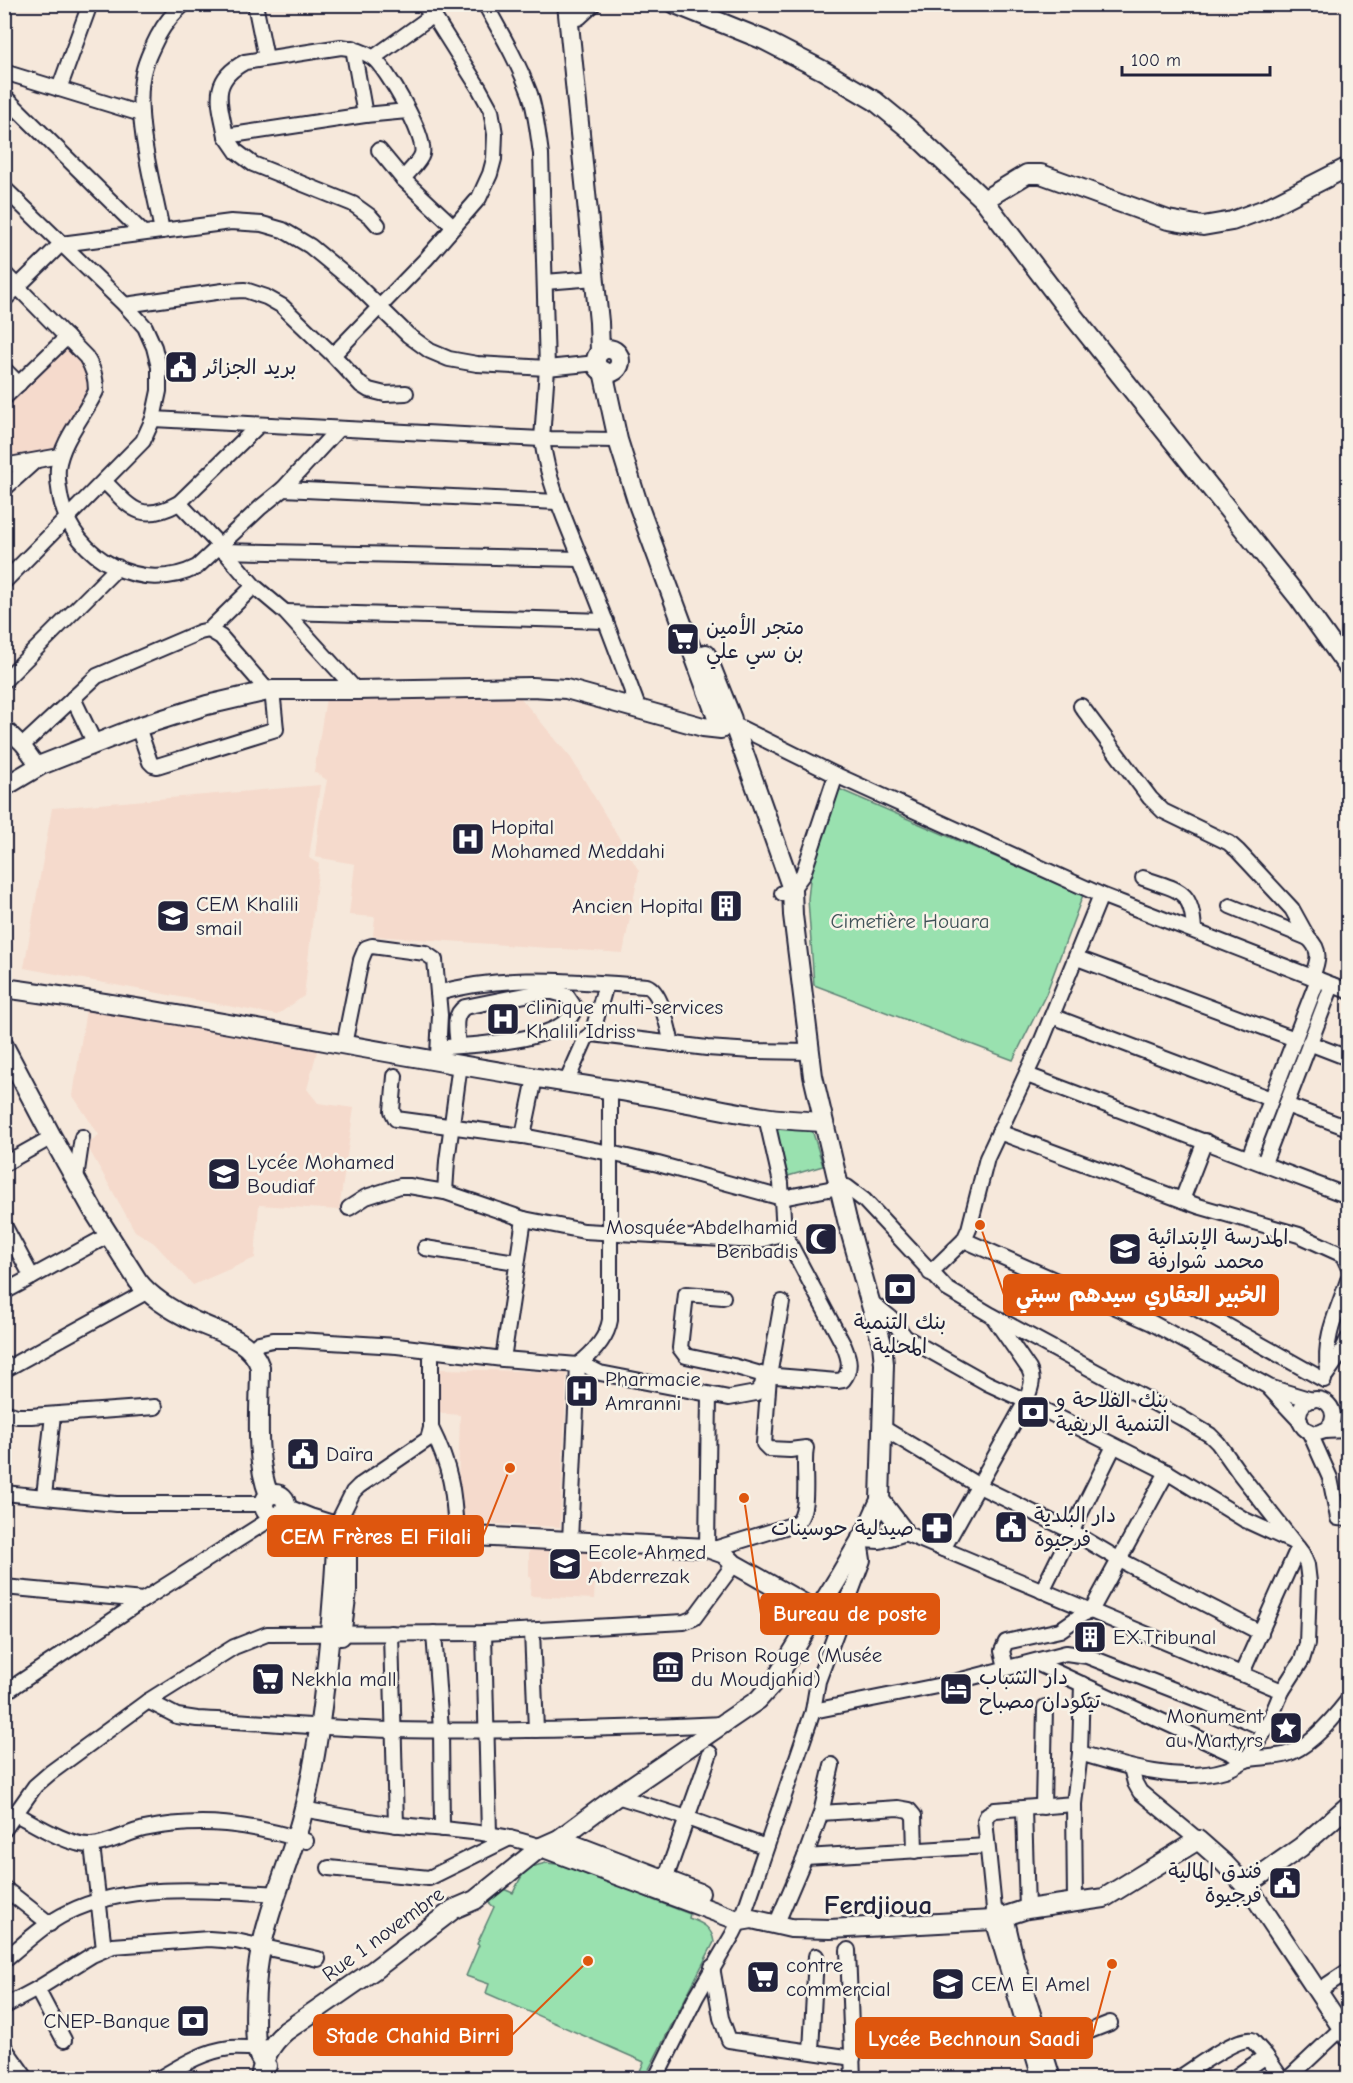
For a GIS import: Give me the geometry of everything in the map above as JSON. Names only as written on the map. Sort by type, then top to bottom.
[{"type":"main road","points":[[675,4],[764,40],[875,101],[908,128],[984,200],[1068,310],[1298,597],[1348,667]]},
{"type":"main road","points":[[574,9],[600,332],[618,440],[639,507],[728,728]]},
{"type":"main road","points":[[574,9],[606,301],[606,361],[647,502],[728,728],[741,775],[787,891],[793,915],[810,1052],[823,1122],[882,1344],[883,1428],[868,1525],[880,1539],[903,1532]]},
{"type":"main road","points":[[984,200],[1027,174],[1041,174],[1168,220],[1203,226],[1232,221],[1265,209],[1348,167]]},
{"type":"main road","points":[[4,786],[38,766],[138,727],[207,705],[270,690],[532,687],[566,689],[703,728],[728,728]]},
{"type":"main road","points":[[4,988],[253,1027],[344,1045],[438,1054],[460,1064],[535,1078],[766,1117],[823,1122]]},
{"type":"main road","points":[[4,1046],[107,1236],[146,1292],[165,1305],[215,1329],[251,1350],[260,1367],[263,1480],[274,1506],[342,1526],[456,1535],[711,1548],[724,1554],[734,1564],[817,1611]]},
{"type":"main road","points":[[868,1525],[903,1532]]},
{"type":"main road","name":"Rue 1 novembre","points":[[267,2062],[274,2041],[286,2031],[374,1970],[454,1909],[475,1900],[541,1847],[559,1839],[617,1796],[726,1724],[767,1692],[868,1525]]},
{"type":"main road","points":[[267,2062],[257,1984],[259,1961],[276,1929],[308,1810],[324,1727],[336,1635],[346,1591],[342,1526]]},
{"type":"main road","points":[[1245,1886],[1301,1847],[1348,1806]]},
{"type":"main road","points":[[267,1949],[264,1933],[300,1839]]},
{"type":"main road","points":[[559,1839],[665,1880],[745,1917]]},
{"type":"main road","points":[[541,1847],[745,1917],[799,1929],[830,1929],[997,1915],[1104,1898],[1198,1840],[1245,1886],[1345,2032]]},
{"type":"street","points":[[59,89],[90,4]]},
{"type":"street","points":[[162,231],[141,114],[142,80],[149,54],[170,15],[184,4]]},
{"type":"street","points":[[255,4],[266,58]]},
{"type":"street","points":[[333,355],[426,259],[479,198],[494,159],[495,134],[491,110],[433,15],[422,4]]},
{"type":"street","points":[[485,4],[526,85],[537,125],[541,154],[547,368],[542,439],[557,502],[606,621],[639,710]]},
{"type":"street","points":[[373,57],[433,15]]},
{"type":"street","points":[[378,225],[353,204],[253,164],[237,152],[226,136],[219,100],[219,90],[224,77],[232,69],[245,62],[341,47],[352,48],[373,57],[393,83],[422,138],[422,154],[403,179]]},
{"type":"street","points":[[352,48],[365,115]]},
{"type":"street","points":[[4,72],[141,114]]},
{"type":"street","points":[[4,96],[143,233]]},
{"type":"street","points":[[226,136],[407,111]]},
{"type":"street","points":[[379,150],[403,179],[454,227]]},
{"type":"street","points":[[4,188],[145,327],[159,367],[159,391],[153,419],[143,441],[4,582]]},
{"type":"street","points":[[4,300],[61,244],[231,222],[262,224],[283,230],[310,246],[380,306],[408,335],[430,351],[448,359],[477,364],[547,368],[606,361]]},
{"type":"street","points":[[4,273],[93,367],[96,390],[60,456],[59,487],[67,519],[77,537],[92,553],[109,564],[148,575],[184,573],[197,567],[222,549],[261,507],[283,489],[338,429]]},
{"type":"street","points":[[545,282],[595,278]]},
{"type":"street","points":[[125,305],[212,292],[245,290],[266,297],[282,306],[361,385],[369,390],[385,394],[406,393]]},
{"type":"street","points":[[4,398],[67,337]]},
{"type":"street","points":[[4,369],[19,384]]},
{"type":"street","points":[[153,419],[542,439],[618,440]]},
{"type":"street","points":[[104,481],[138,512],[151,514],[165,511],[179,503],[260,425]]},
{"type":"street","points":[[4,466],[60,456]]},
{"type":"street","points":[[4,489],[35,460]]},
{"type":"street","points":[[283,489],[557,502]]},
{"type":"street","points":[[179,503],[254,586],[285,612],[356,690]]},
{"type":"street","points":[[222,549],[581,559]]},
{"type":"street","points":[[4,681],[118,567]]},
{"type":"street","points":[[23,745],[97,676],[209,630],[254,586]]},
{"type":"street","points":[[285,612],[606,621]]},
{"type":"street","points":[[138,727],[150,762],[157,766],[276,729],[270,690],[221,637],[209,630]]},
{"type":"street","points":[[73,698],[95,744]]},
{"type":"street","points":[[1081,706],[1150,798],[1163,811],[1229,843],[1238,851],[1292,909],[1318,951],[1315,978],[1295,1039],[1249,1157]]},
{"type":"street","points":[[4,727],[23,745],[38,766]]},
{"type":"street","points":[[728,728],[1101,895],[1348,991]]},
{"type":"street","points":[[787,891],[802,874],[836,775]]},
{"type":"street","points":[[1143,878],[1180,891],[1187,897],[1193,912],[1194,930]]},
{"type":"street","points":[[930,1273],[964,1240],[973,1218],[987,1158],[1027,1075],[1101,895]]},
{"type":"street","points":[[1230,906],[1308,938]]},
{"type":"street","points":[[344,1045],[361,960],[367,947],[429,954],[435,960],[438,993],[438,1054],[458,1046],[502,1042],[558,1028],[573,1015],[575,1008],[567,996],[553,992],[541,992],[465,1006],[457,1016],[458,1046]]},
{"type":"street","points":[[1077,958],[1295,1039]]},
{"type":"street","points":[[438,993],[459,987],[504,981],[543,980],[647,986],[654,990],[660,1001],[672,1044]]},
{"type":"street","points":[[566,1083],[586,1038],[592,1034],[606,984]]},
{"type":"street","points":[[1264,1163],[1332,985]]},
{"type":"street","points":[[1052,1016],[1270,1099]]},
{"type":"street","points":[[592,1034],[753,1051],[810,1052]]},
{"type":"street","points":[[1309,1043],[1348,1058]]},
{"type":"street","points":[[445,1192],[460,1064]]},
{"type":"street","points":[[1027,1075],[1348,1196]]},
{"type":"street","points":[[395,1076],[392,1111],[396,1119],[523,1136],[658,1164],[782,1198],[847,1187],[864,1200],[947,1289],[1210,1435],[1296,1545],[1307,1565],[1309,1582],[1307,1644],[1302,1660],[1282,1691],[1266,1730],[1246,1760],[1239,1765],[1212,1774],[1172,1774],[1131,1768],[1080,1753]]},
{"type":"street","points":[[523,1136],[535,1078]]},
{"type":"street","points":[[570,1541],[580,1363],[605,1336],[610,1308],[610,1089]]},
{"type":"street","points":[[1286,1105],[1348,1128]]},
{"type":"street","points":[[723,1297],[686,1294],[680,1342],[681,1352],[686,1356],[767,1375],[843,1380],[849,1366],[844,1346],[784,1233],[780,1183],[766,1117]]},
{"type":"street","points":[[999,1132],[1182,1200],[1299,1235],[1343,1255],[1348,1266]]},
{"type":"street","points":[[4,1164],[52,1137]]},
{"type":"street","points":[[76,1178],[82,1137]]},
{"type":"street","points":[[1182,1200],[1205,1141]]},
{"type":"street","points":[[350,1208],[366,1197],[400,1186],[445,1192],[524,1219],[564,1228],[610,1233],[669,1234],[740,1240],[760,1240],[784,1233]]},
{"type":"street","points":[[503,1359],[524,1219]]},
{"type":"street","points":[[4,1225],[32,1276]]},
{"type":"street","points":[[4,1292],[107,1236]]},
{"type":"street","points":[[964,1240],[1152,1323],[1269,1387],[1328,1404],[1348,1429]]},
{"type":"street","points":[[425,1248],[517,1262]]},
{"type":"street","points":[[1326,1375],[1330,1331],[1348,1280]]},
{"type":"street","points":[[1156,1286],[1326,1375]]},
{"type":"street","points":[[6,1366],[146,1292]]},
{"type":"street","points":[[709,1395],[711,1548],[795,1524],[800,1520],[805,1499],[806,1448],[768,1449],[764,1444],[767,1375],[782,1302]]},
{"type":"street","points":[[871,1302],[891,1318],[905,1337],[987,1383],[1167,1472],[1245,1520],[1296,1545]]},
{"type":"street","points":[[943,1549],[1026,1401],[1033,1376],[991,1315]]},
{"type":"street","points":[[882,1344],[905,1337]]},
{"type":"street","points":[[1348,1339],[1344,1358],[1326,1375],[1314,1400],[1302,1408],[1330,1478],[1338,1518],[1348,1519]]},
{"type":"street","points":[[251,1350],[260,1343],[273,1340],[297,1340],[397,1346],[503,1359],[580,1363],[600,1373],[729,1398],[756,1393],[767,1375]]},
{"type":"street","points":[[342,1526],[346,1505],[353,1492],[426,1442],[430,1436],[431,1351]]},
{"type":"street","points":[[1269,1387],[1311,1428],[1348,1429]]},
{"type":"street","points":[[4,1412],[17,1416],[53,1415],[155,1407]]},
{"type":"street","points":[[1311,1428],[1330,1425],[1332,1411]]},
{"type":"street","points":[[44,1496],[53,1415]]},
{"type":"street","points":[[431,1428],[447,1462],[452,1481],[456,1535]]},
{"type":"street","points":[[883,1428],[979,1486],[1071,1531],[1118,1559],[1261,1633]]},
{"type":"street","points":[[1042,1590],[1114,1446]]},
{"type":"street","points":[[1006,1667],[1002,1651],[1006,1642],[1060,1630],[1091,1611],[1167,1472]]},
{"type":"street","points":[[4,1493],[116,1504],[274,1506]]},
{"type":"street","points":[[4,1693],[143,1600],[274,1506]]},
{"type":"street","points":[[657,2079],[712,1967],[745,1917],[766,1847],[813,1711],[818,1681],[863,1560],[868,1525]]},
{"type":"street","points":[[903,1532],[1110,1621],[1282,1691]]},
{"type":"street","points":[[1242,1673],[1261,1633],[1296,1545]]},
{"type":"street","points":[[4,1830],[35,1786],[50,1773],[148,1701],[247,1641],[267,1634],[283,1633],[336,1635],[484,1633],[684,1622],[694,1618],[734,1564]]},
{"type":"street","points":[[4,1587],[143,1600]]},
{"type":"street","points":[[532,1631],[536,1730]]},
{"type":"street","points":[[391,1633],[396,1825]]},
{"type":"street","points":[[484,1633],[489,1834]]},
{"type":"street","points":[[434,1634],[441,1729],[442,1829]]},
{"type":"street","points":[[813,1711],[942,1685],[1066,1653],[1088,1656],[1207,1703],[1266,1730]]},
{"type":"street","points":[[1034,1662],[1246,1760],[1268,1759],[1289,1754],[1315,1736],[1335,1717],[1348,1700]]},
{"type":"street","points":[[1075,1902],[1074,1804],[1080,1753],[1082,1684]]},
{"type":"street","points":[[148,1701],[177,1716],[197,1719],[394,1730],[536,1730],[726,1724]]},
{"type":"street","points":[[1043,1807],[1045,1707]]},
{"type":"street","points":[[665,1880],[710,1754]]},
{"type":"street","points":[[776,1925],[821,1813],[832,1765]]},
{"type":"street","points":[[1131,1768],[1140,1792],[1198,1840]]},
{"type":"street","points":[[617,1796],[687,1818],[766,1847]]},
{"type":"street","points":[[1040,2079],[997,1915],[985,1820],[988,1814],[996,1810],[1074,1804]]},
{"type":"street","points":[[821,1813],[898,1808],[909,1810],[914,1816],[915,1851]]},
{"type":"street","points":[[1024,1809],[1027,1910]]},
{"type":"street","points":[[308,1810],[396,1825],[489,1834],[541,1847]]},
{"type":"street","points":[[15,1814],[64,1838],[92,1845],[142,1830],[172,1825],[208,1823],[250,1826],[300,1839]]},
{"type":"street","points":[[330,1868],[429,1878],[517,1840],[559,1839]]},
{"type":"street","points":[[92,1845],[104,1949]]},
{"type":"street","points":[[805,1857],[987,1846]]},
{"type":"street","points":[[4,1888],[50,1924]]},
{"type":"street","points":[[4,1960],[66,1913],[98,1900],[140,1893],[195,1890],[278,1894]]},
{"type":"street","points":[[997,1915],[1016,1959],[1053,2079]]},
{"type":"street","points":[[5,2005],[37,1989],[104,1949],[136,1942],[209,1939],[236,1941],[318,1959]]},
{"type":"street","points":[[848,1950],[853,2079]]},
{"type":"street","points":[[811,2051],[816,1956]]},
{"type":"street","points":[[712,1967],[721,2018],[729,2040],[853,2058]]},
{"type":"street","points":[[1318,1991],[1348,1971]]},
{"type":"street","points":[[37,1989],[64,2040]]},
{"type":"street","points":[[1042,2043],[1087,2032],[1110,2023]]},
{"type":"street","points":[[1290,2079],[1345,2032]]},
{"type":"street","points":[[1179,2079],[1245,2039],[1252,2040],[1281,2079]]},
{"type":"street","points":[[4,2047],[26,2079]]},
{"type":"street","points":[[160,2079],[187,2061],[228,2048],[267,2062]]},
{"type":"street","points":[[1234,2079],[1266,2056]]},
{"type":"shaded area","points":[[64,346],[85,365],[90,385],[85,404],[68,422],[54,450],[5,458],[5,412],[12,405],[13,397]]},
{"type":"shaded area","name":"Hopital Mohamed Meddahi","points":[[520,697],[571,758],[639,871],[623,953],[373,936],[375,917],[349,915],[355,864],[315,857],[327,780],[314,772],[326,698]]},
{"type":"shaded area","name":"CEM Khalili smail","points":[[320,785],[309,858],[319,864],[304,996],[277,1015],[24,968],[52,808]]},
{"type":"shaded area","name":"Lycée Mohamed Boudiaf","points":[[86,1009],[318,1048],[307,1089],[318,1103],[354,1108],[339,1210],[259,1205],[255,1258],[193,1285],[154,1243],[135,1231],[86,1144],[99,1135],[73,1096]]},
{"type":"shaded area","points":[[439,1369],[567,1372],[560,1527],[457,1522],[460,1415],[436,1413]]},
{"type":"shaded area","name":"Ecole Ahmed Abderrezak","points":[[529,1547],[601,1551],[600,1581],[595,1581],[594,1599],[530,1596]]},
{"type":"green space","name":"Cimetière Houara","points":[[839,789],[1083,895],[1046,994],[1013,1060],[814,985],[808,899],[811,870]]},
{"type":"green space","points":[[773,1119],[810,1123],[823,1166],[788,1176]]},
{"type":"green space","points":[[546,1863],[567,1865],[587,1875],[589,1871],[690,1914],[689,1918],[709,1929],[713,1937],[714,1942],[647,2073],[640,2071],[644,2062],[486,1993],[489,1984],[466,1976],[479,1945],[477,1944],[494,1907],[488,1902],[501,1888],[513,1893],[528,1869]]},
{"type":"place","name":"بريد الجزائر","points":[[181,367]]},
{"type":"place","name":"متجر الأمين بن سي علي","points":[[683,639]]},
{"type":"place","name":"Hopital Mohamed Meddahi","points":[[468,839]]},
{"type":"place","name":"Ancien Hopital","points":[[726,906]]},
{"type":"place","name":"CEM Khalili smail","points":[[173,916]]},
{"type":"place","name":"clinique multi-services Khalili Idriss","points":[[503,1019]]},
{"type":"place","name":"Lycée Mohamed Boudiaf","points":[[224,1174]]},
{"type":"place","name":"الخبير العقاري سيدهم سبتي","points":[[980,1225]]},
{"type":"place","name":"Mosquée Abdelhamid Benbadis","points":[[821,1239]]},
{"type":"place","name":"المدرسة الإبتدائية محمد شوارفة","points":[[1125,1249]]},
{"type":"place","name":"بنك التنمية المحلية","points":[[900,1289]]},
{"type":"place","name":"Pharmacie Amranni","points":[[582,1391]]},
{"type":"place","name":"بنك الفلاحة و التنمية الريفية","points":[[1033,1412]]},
{"type":"place","name":"Daïra","points":[[303,1454]]},
{"type":"place","name":"CEM Frères El Filali","points":[[510,1468]]},
{"type":"place","name":"Bureau de poste","points":[[744,1498]]},
{"type":"place","name":"دار البلدية فرجيوة","points":[[1011,1527]]},
{"type":"place","name":"صيدلية حوسينات","points":[[937,1528]]},
{"type":"place","name":"Ecole Ahmed Abderrezak","points":[[565,1564]]},
{"type":"place","name":"EX.Tribunal","points":[[1090,1637]]},
{"type":"place","name":"Prison Rouge (Musée du Moudjahid)","points":[[668,1667]]},
{"type":"place","name":"Nekhla mall","points":[[268,1679]]},
{"type":"place","name":"دار الشباب تيكودان مصباح","points":[[956,1689]]},
{"type":"place","name":"Monument au Martyrs","points":[[1286,1728]]},
{"type":"place","name":"فندق المالية فرجيوة","points":[[1285,1883]]},
{"type":"place","name":"Stade Chahid Birri","points":[[588,1961]]},
{"type":"place","name":"Lycée Bechnoun Saadi","points":[[1112,1964]]},
{"type":"place","name":"contre commercial","points":[[763,1977]]},
{"type":"place","name":"CEM El Amel","points":[[948,1984]]},
{"type":"place","name":"CNEP-Banque","points":[[193,2021]]},
{"type":"district","name":"Ferdjioua","points":[[878,1905]]}]
